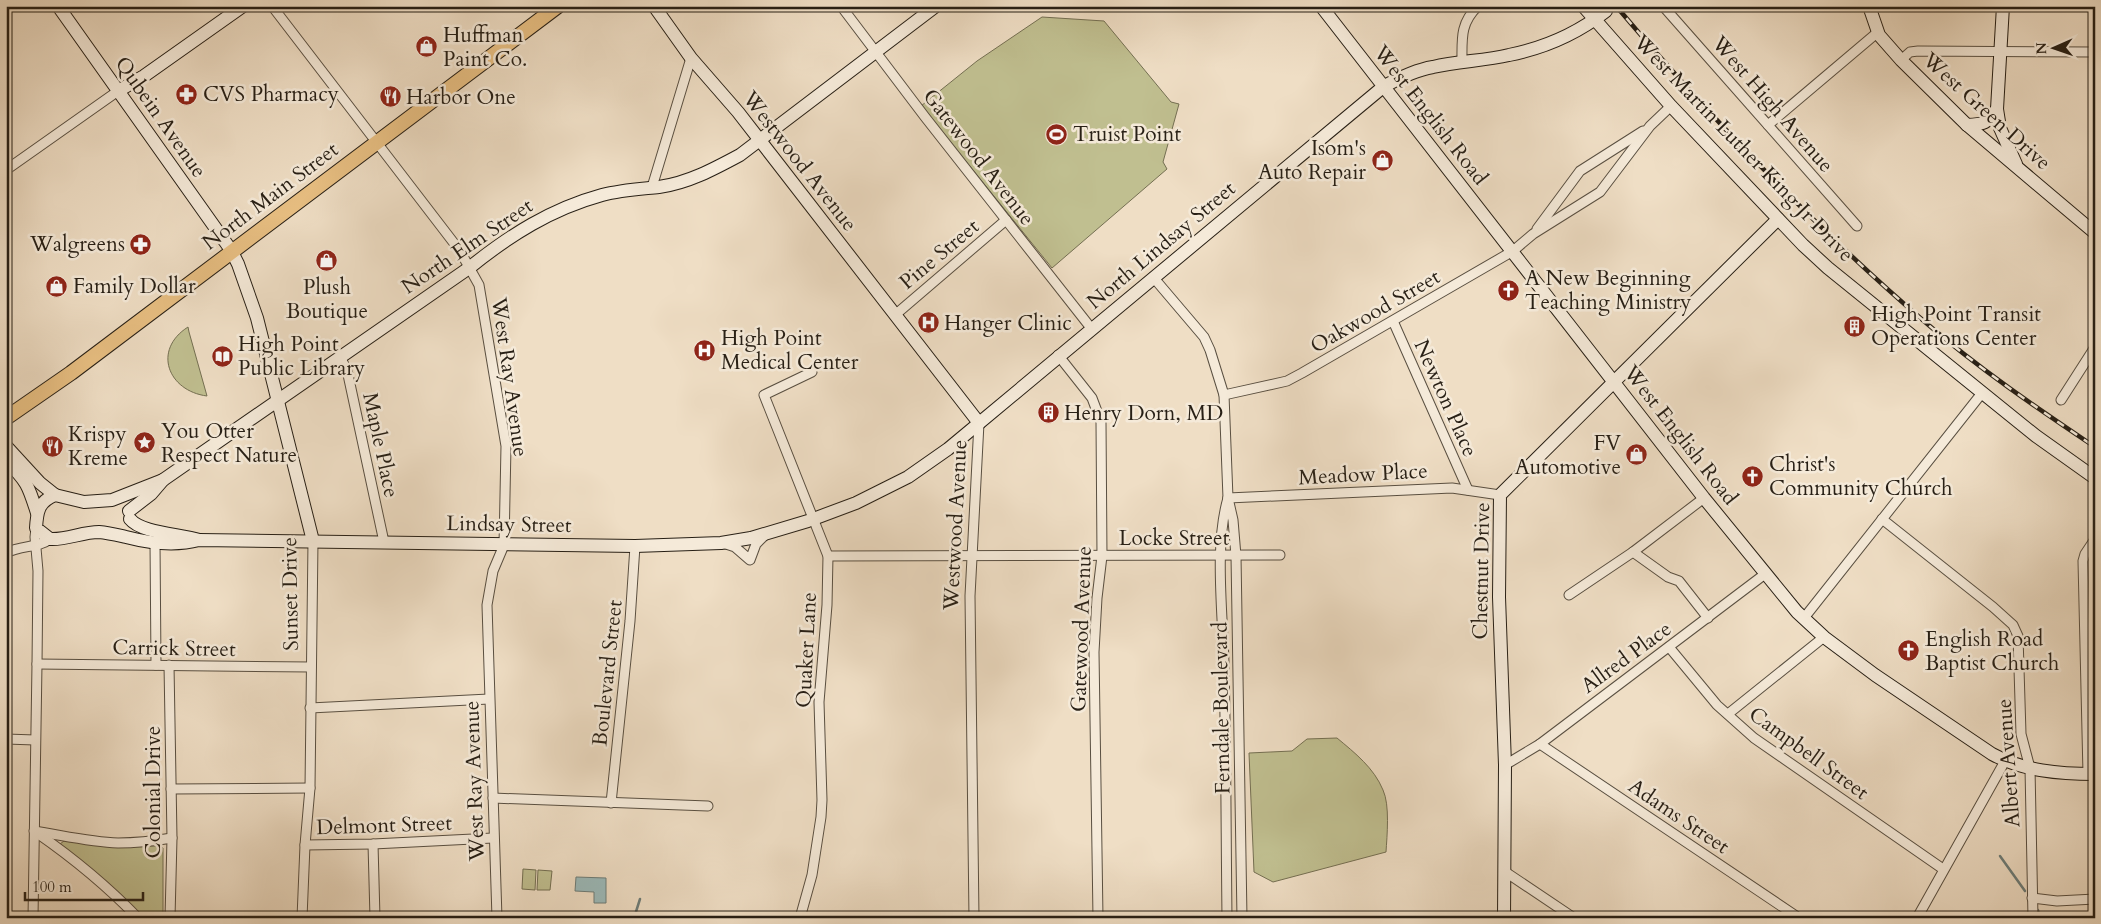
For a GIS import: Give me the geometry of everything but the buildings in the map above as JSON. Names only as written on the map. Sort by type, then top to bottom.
[{"type":"main road","name":"Qubein Avenue","points":[[58,6],[231,250]]},
{"type":"main road","points":[[118,91],[144,76],[243,6]]},
{"type":"main road","name":"North Main Street","points":[[6,418],[83,364],[231,250],[558,6]]},
{"type":"main road","name":"Westwood Avenue","points":[[654,6],[691,58],[760,140],[979,423]]},
{"type":"main road","name":"North Elm Street","points":[[163,480],[469,268],[516,233],[556,211],[604,195],[674,183],[707,173],[740,155],[936,6]]},
{"type":"main road","name":"West English Road","points":[[1321,6],[1704,498],[1804,618],[1824,637],[1926,711],[2005,761],[2030,768],[2091,774]]},
{"type":"main road","name":"West Martin Luther King Jr Drive","points":[[1583,6],[1671,106],[1778,219],[1828,268],[2036,436],[2095,478]]},
{"type":"main road","name":"West Green Drive","points":[[1869,6],[1878,32],[1901,60],[1967,125],[2095,233]]},
{"type":"main road","points":[[2003,6],[1997,109],[2000,128],[2017,166]]},
{"type":"main road","name":"North Lindsay Street","points":[[815,519],[856,503],[908,477],[948,449],[1058,355],[1383,87],[1407,74],[1432,67],[1510,55],[1532,49],[1566,36],[1595,20],[1609,8]]},
{"type":"main road","points":[[1967,125],[1982,124],[1988,121],[1997,109]]},
{"type":"main road","name":"Chestnut Drive","points":[[1504,918],[1505,765],[1499,596],[1500,495],[1615,383],[1778,219]]},
{"type":"main road","name":"Sunset Drive","points":[[231,250],[238,264],[257,318],[313,542]]},
{"type":"main road","points":[[6,446],[40,483],[54,495],[84,502],[113,500],[163,480]]},
{"type":"main road","points":[[6,460],[27,484],[36,513],[36,528],[50,539]]},
{"type":"main road","points":[[116,533],[122,530],[130,515],[163,480]]},
{"type":"main road","points":[[36,513],[43,501],[54,495]]},
{"type":"main road","name":"Lindsay Street","points":[[113,500],[122,502],[134,524],[185,535],[199,540]]},
{"type":"main road","name":"Lindsay Street","points":[[50,539],[67,538],[83,533],[116,533],[155,542],[184,544],[199,540],[635,546],[721,543],[770,533],[815,519]]},
{"type":"street","name":"West Ray Avenue","points":[[272,6],[460,251],[479,285],[506,446],[504,545],[493,571],[487,605],[496,918]]},
{"type":"street","name":"Gatewood Avenue","points":[[841,6],[877,51],[925,117],[1091,328]]},
{"type":"street","points":[[1462,62],[1464,26],[1468,15],[1478,6]]},
{"type":"street","name":"West High Avenue","points":[[1663,6],[1857,226]]},
{"type":"street","points":[[1768,125],[1878,32]]},
{"type":"street","points":[[1901,60],[1910,52],[1918,51],[2095,52]]},
{"type":"street","points":[[652,187],[691,58]]},
{"type":"street","points":[[8,165],[118,91]]},
{"type":"street","name":"Oakwood Street","points":[[1224,395],[1286,381],[1513,251],[1532,234],[1600,192],[1650,126],[1671,106]]},
{"type":"street","name":"Oakwood Street","points":[[1532,234],[1580,171],[1650,126]]},
{"type":"street","name":"Pine Street","points":[[895,315],[1006,220]]},
{"type":"street","name":"Ferndale Boulevard","points":[[1153,277],[1204,337],[1224,395],[1228,498],[1233,520],[1236,556],[1242,918]]},
{"type":"street","name":"Newton Place","points":[[1393,321],[1468,490]]},
{"type":"street","points":[[2061,400],[2095,348]]},
{"type":"street","name":"Gatewood Avenue","points":[[1058,355],[1092,398],[1100,417],[1102,556],[1094,652],[1098,918]]},
{"type":"street","name":"Maple Place","points":[[340,357],[346,370],[384,542]]},
{"type":"street","name":"Quaker Lane","points":[[800,918],[812,876],[821,809],[819,702],[827,605],[828,556],[815,519],[764,395],[812,372]]},
{"type":"street","points":[[1804,618],[1982,393]]},
{"type":"street","name":"Westwood Avenue","points":[[974,918],[970,681],[972,556],[979,423]]},
{"type":"street","name":"Meadow Place","points":[[1228,498],[1452,488],[1500,495]]},
{"type":"street","name":"Ferndale Boulevard","points":[[1227,918],[1225,691],[1221,556],[1222,518],[1228,498]]},
{"type":"street","points":[[1569,595],[1633,552],[1704,498]]},
{"type":"street","name":"Albert Avenue","points":[[1882,519],[2013,625],[2018,636],[2021,734],[2030,768],[2033,918]]},
{"type":"street","points":[[33,918],[38,571],[35,545],[36,528]]},
{"type":"street","points":[[721,543],[735,547],[750,560],[761,538],[770,533]]},
{"type":"street","points":[[6,553],[16,547],[46,543],[50,539]]},
{"type":"street","points":[[2091,774],[2090,703],[2083,561],[2084,554],[2095,539]]},
{"type":"street","points":[[155,542],[156,665]]},
{"type":"street","name":"Sunset Drive","points":[[302,918],[310,788],[313,542]]},
{"type":"street","name":"Boulevard Street","points":[[611,803],[630,621],[635,546]]},
{"type":"street","points":[[1633,552],[1668,577],[1679,581],[1708,618]]},
{"type":"street","name":"Locke Street","points":[[828,556],[1280,555]]},
{"type":"street","name":"Allred Place","points":[[1505,765],[1540,744],[1766,574]]},
{"type":"street","points":[[1728,714],[1824,637]]},
{"type":"street","name":"Campbell Street","points":[[1669,647],[1728,714],[1754,738],[1944,869]]},
{"type":"street","name":"Carrick Street","points":[[37,664],[311,667]]},
{"type":"street","name":"Colonial Drive","points":[[169,665],[172,789],[170,918]]},
{"type":"street","points":[[310,708],[490,699]]},
{"type":"street","points":[[6,740],[36,740]]},
{"type":"street","name":"Adams Street","points":[[1540,744],[1798,918]]},
{"type":"street","points":[[1917,918],[2005,761]]},
{"type":"street","name":"Delmont Street","points":[[172,789],[310,788]]},
{"type":"street","points":[[493,798],[708,806]]},
{"type":"street","points":[[34,831],[116,843],[172,838]]},
{"type":"street","points":[[34,831],[86,870],[138,918]]},
{"type":"street","name":"Delmont Street","points":[[305,845],[373,844],[493,838]]},
{"type":"street","points":[[373,844],[375,918]]},
{"type":"street","points":[[1504,871],[1574,918]]},
{"type":"street","points":[[2032,898],[2057,900],[2095,899]]},
{"type":"shaded area","name":"Truist Point","points":[[1042,17],[1104,21],[1171,102],[1179,104],[1163,162],[1167,169],[1052,268],[921,106],[977,61]]},
{"type":"shaded area","points":[[188,327],[207,396],[194,393],[183,386],[174,378],[169,368],[170,347],[177,336]]},
{"type":"shaded area","points":[[1337,738],[1369,768],[1383,790],[1387,804],[1386,852],[1273,882],[1254,872],[1249,753],[1292,751],[1307,739]]},
{"type":"shaded area","points":[[64,841],[106,845],[160,846],[163,848],[163,918],[144,918],[117,891],[60,844]]},
{"type":"shaded area","points":[[523,869],[536,870],[535,890],[522,889]]},
{"type":"shaded area","points":[[538,870],[552,871],[550,890],[537,890]]},
{"type":"water","points":[[576,877],[606,878],[606,903],[594,903],[594,892],[575,891]]},
{"type":"waterway","points":[[2000,856],[2025,891]]},
{"type":"waterway","points":[[634,918],[640,899]]},
{"type":"waterway","points":[[2038,910],[2040,918]]},
{"type":"railway","points":[[1616,6],[1764,170],[1883,285],[1966,355],[2095,447]]},
{"type":"place","name":"Huffman Paint Co.","points":[[427,47]]},
{"type":"place","name":"CVS Pharmacy","points":[[187,94]]},
{"type":"place","name":"Harbor One","points":[[390,97]]},
{"type":"place","name":"Truist Point","points":[[1057,134]]},
{"type":"place","name":"Isom's Auto Repair","points":[[1382,160]]},
{"type":"place","name":"Walgreens","points":[[141,244]]},
{"type":"place","name":"Plush Boutique","points":[[327,260]]},
{"type":"place","name":"Family Dollar","points":[[57,286]]},
{"type":"place","name":"A New Beginning Teaching Ministry","points":[[1509,290]]},
{"type":"place","name":"Hanger Clinic","points":[[928,323]]},
{"type":"place","name":"High Point Transit Operations Center","points":[[1855,326]]},
{"type":"place","name":"High Point Medical Center","points":[[705,350]]},
{"type":"place","name":"High Point Public Library","points":[[222,356]]},
{"type":"place","name":"Henry Dorn, MD","points":[[1048,413]]},
{"type":"place","name":"You Otter Respect Nature","points":[[145,443]]},
{"type":"place","name":"Krispy Kreme","points":[[52,446]]},
{"type":"place","name":"FV Automotive","points":[[1637,455]]},
{"type":"place","name":"Christ's Community Church","points":[[1753,476]]},
{"type":"place","name":"English Road Baptist Church","points":[[1909,651]]}]
